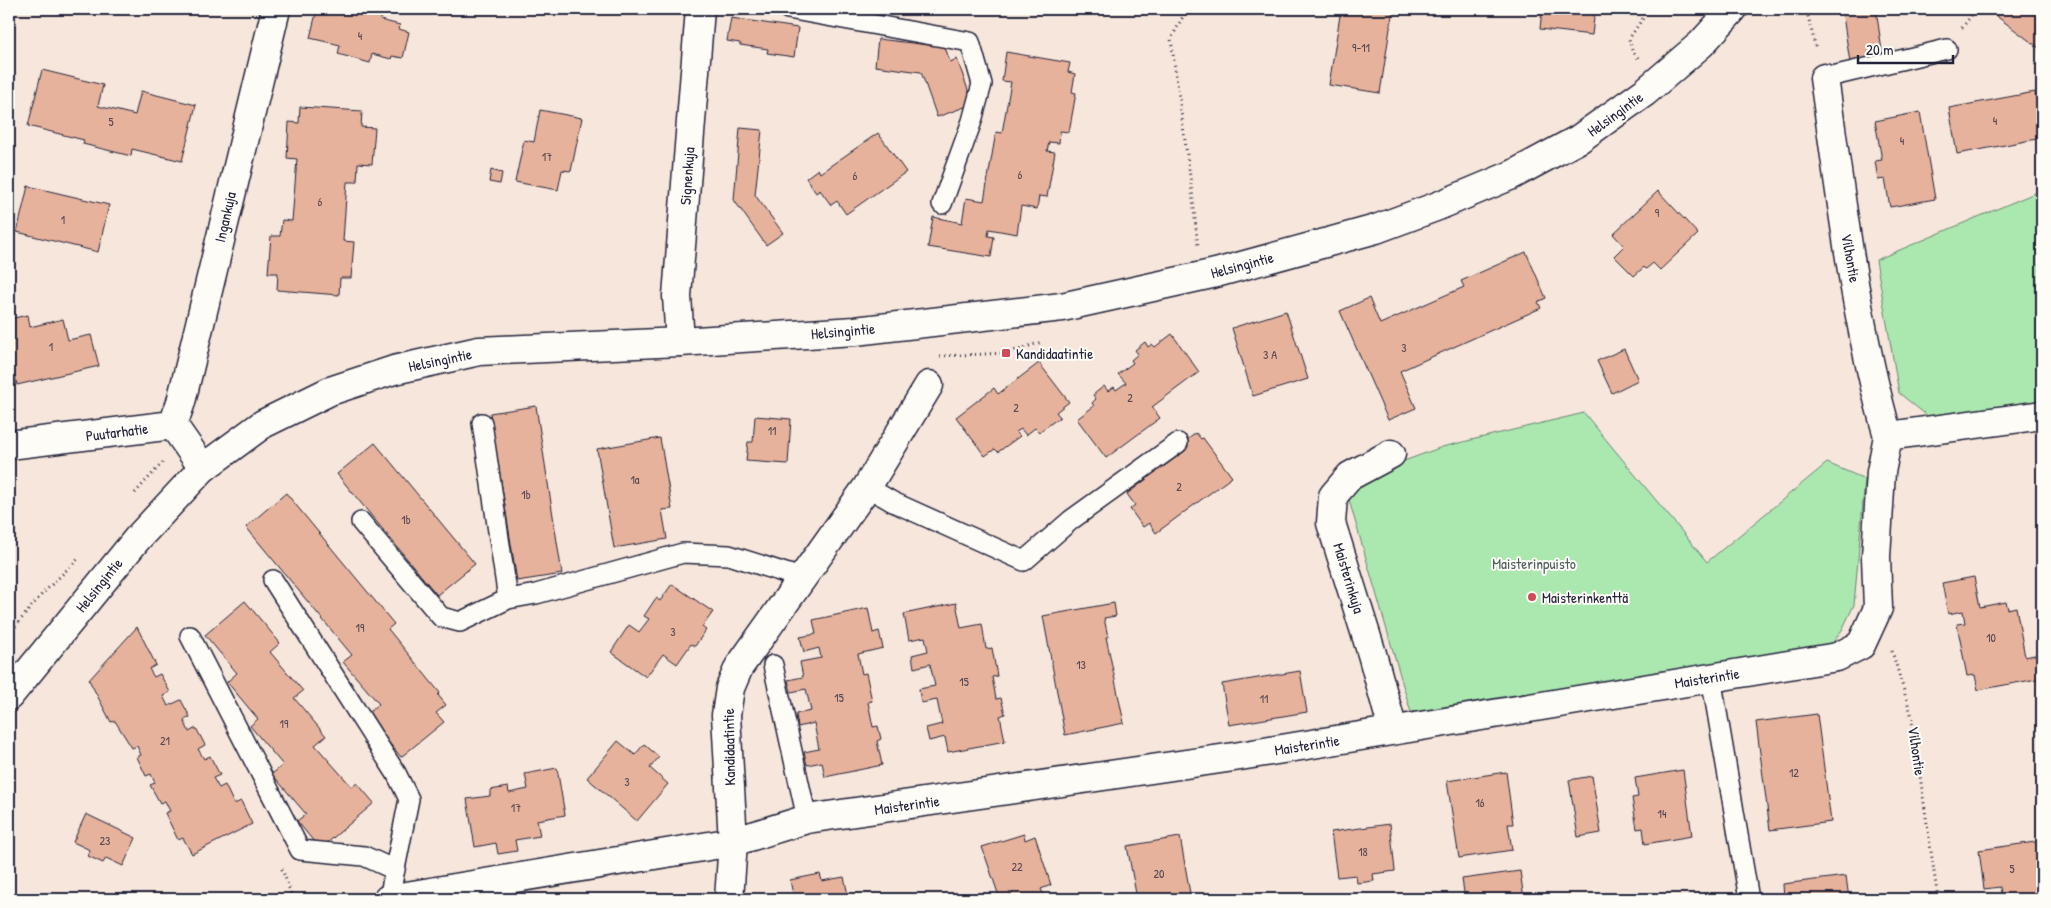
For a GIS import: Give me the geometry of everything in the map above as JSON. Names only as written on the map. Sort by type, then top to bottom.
[{"type":"street","name":"Ingankuja","points":[[173,425],[181,402],[276,9]]},
{"type":"street","name":"Signenkuja","points":[[680,342],[677,296],[700,9]]},
{"type":"street","name":"Helsingintie","points":[[9,696],[136,539],[203,468],[263,424],[330,391],[394,370],[479,351],[680,342],[855,331],[1062,307],[1216,273],[1376,229],[1438,206],[1512,175],[1579,139],[1645,92],[1701,44],[1733,9]]},
{"type":"street","name":"Vilhontie","points":[[1824,78],[1848,246],[1877,396],[1888,436]]},
{"type":"street","name":"Kandidaatintie","points":[[729,899],[733,842],[726,715],[730,688],[739,667],[867,487],[929,385]]},
{"type":"street","points":[[1888,436],[2042,415]]},
{"type":"street","name":"Puutarhatie","points":[[9,445],[173,425]]},
{"type":"street","points":[[173,425],[203,468]]},
{"type":"street","name":"Maisterintie","points":[[389,899],[733,842],[807,819],[1224,758],[1837,657],[1862,645],[1878,608],[1876,557],[1880,472],[1888,436]]},
{"type":"street","name":"Maisterinkuja","points":[[1392,454],[1350,476],[1333,496],[1331,523],[1372,654],[1393,730]]},
{"type":"lane","points":[[788,9],[970,42],[982,84],[972,121],[942,204]]},
{"type":"lane","points":[[1824,78],[1947,49]]},
{"type":"lane","points":[[482,423],[508,599]]},
{"type":"lane","points":[[867,487],[893,502],[1024,562],[1071,520],[1178,442]]},
{"type":"lane","points":[[361,522],[440,617],[460,622],[508,599],[536,594],[684,553],[729,555],[801,578]]},
{"type":"lane","points":[[273,580],[396,773],[410,799],[389,899]]},
{"type":"lane","points":[[190,636],[300,850],[364,856],[395,870]]},
{"type":"lane","points":[[774,665],[807,819]]},
{"type":"lane","points":[[1711,678],[1748,899]]},
{"type":"path","points":[[1187,9],[1171,39],[1198,249]]},
{"type":"path","points":[[1640,61],[1632,50],[1630,39],[1649,9]]},
{"type":"path","points":[[1801,9],[1808,16],[1824,78]]},
{"type":"path","points":[[940,356],[1006,353],[1043,342]]},
{"type":"path","name":"Vilhontie","points":[[1878,608],[1912,714],[1938,899]]},
{"type":"green space","points":[[2042,190],[2042,400],[1930,418],[1899,393],[1876,260]]},
{"type":"green space","name":"Maisterinpuisto","points":[[1584,413],[1707,562],[1827,463],[1865,479],[1854,605],[1842,630],[1831,645],[1412,716],[1349,500],[1356,484],[1369,474],[1442,447]]},
{"type":"building","points":[[317,9],[336,9],[348,12],[349,9],[383,9],[380,20],[400,25],[399,29],[409,32],[403,58],[392,56],[391,59],[372,54],[370,63],[338,54],[340,45],[310,38]]},
{"type":"building","points":[[1341,9],[1393,9],[1380,93],[1329,85]]},
{"type":"building","points":[[1542,9],[1595,9],[1592,35],[1540,29]]},
{"type":"building","points":[[1842,9],[1876,9],[1883,58],[1850,63]]},
{"type":"building","points":[[1999,9],[2042,9],[2042,43],[2039,48],[1995,15]]},
{"type":"building","points":[[731,18],[798,28],[794,57],[767,53],[768,49],[727,41]]},
{"type":"building","points":[[878,39],[945,47],[950,62],[957,59],[973,104],[937,117],[921,72],[875,66]]},
{"type":"building","points":[[1006,52],[1070,63],[1068,72],[1075,74],[1072,92],[1076,93],[1069,132],[1060,131],[1059,143],[1049,142],[1047,151],[1055,152],[1047,197],[1039,196],[1037,209],[1021,206],[1017,234],[989,229],[988,236],[994,237],[991,257],[928,247],[933,217],[962,223],[966,198],[984,201],[996,132],[1002,133],[1011,82],[1002,81]]},
{"type":"building","points":[[42,70],[103,85],[98,106],[135,115],[141,91],[196,105],[182,161],[132,149],[131,156],[83,144],[84,140],[28,126]]},
{"type":"building","points":[[2035,92],[2042,138],[1957,154],[1949,108]]},
{"type":"building","points":[[300,107],[362,111],[361,127],[375,128],[372,164],[358,163],[357,182],[347,182],[343,241],[354,242],[351,278],[340,278],[339,295],[277,290],[278,273],[268,273],[271,236],[280,236],[282,220],[292,221],[297,159],[287,158],[289,122],[299,123]]},
{"type":"building","points":[[540,110],[582,118],[571,171],[562,170],[558,190],[515,182],[524,140],[534,142]]},
{"type":"building","points":[[1920,112],[1935,199],[1890,207],[1885,179],[1878,180],[1875,161],[1882,160],[1875,121]]},
{"type":"building","points":[[740,128],[762,130],[755,195],[783,233],[766,245],[734,200]]},
{"type":"building","points":[[878,133],[906,172],[846,214],[837,201],[831,205],[820,190],[816,193],[806,178],[818,169],[820,173]]},
{"type":"building","points":[[491,170],[502,173],[500,184],[489,182]]},
{"type":"building","points":[[28,186],[109,205],[98,252],[17,232]]},
{"type":"building","points":[[1658,191],[1698,234],[1660,270],[1653,263],[1646,269],[1644,267],[1634,276],[1614,256],[1624,246],[1613,234]]},
{"type":"building","points":[[1526,252],[1546,298],[1538,302],[1541,308],[1400,371],[1416,408],[1388,420],[1340,311],[1369,298],[1380,324],[1464,287],[1461,281]]},
{"type":"building","points":[[1286,311],[1308,379],[1253,396],[1232,328]]},
{"type":"building","points":[[28,315],[30,327],[63,319],[68,340],[91,335],[99,366],[17,385],[9,351],[9,319]]},
{"type":"building","points":[[1172,334],[1199,372],[1152,407],[1160,418],[1106,458],[1077,419],[1094,406],[1092,403],[1096,399],[1093,395],[1104,386],[1108,391],[1114,387],[1116,390],[1126,383],[1118,374],[1133,363],[1131,360],[1138,354],[1135,350],[1145,342],[1148,347],[1152,344],[1155,347]]},
{"type":"building","points":[[1624,349],[1638,380],[1612,393],[1597,361]]},
{"type":"building","points":[[1039,363],[1069,402],[1056,412],[1060,417],[1039,432],[1035,428],[1026,435],[1021,429],[1016,432],[1020,436],[998,452],[995,449],[985,456],[956,417],[994,388],[998,394]]},
{"type":"building","points":[[536,406],[562,574],[517,581],[490,413]]},
{"type":"building","points":[[755,416],[791,419],[788,464],[746,461],[748,442],[753,442]]},
{"type":"building","points":[[1196,433],[1201,439],[1203,438],[1232,477],[1156,533],[1149,523],[1143,527],[1130,509],[1135,505],[1127,494],[1148,478],[1144,472],[1161,464],[1163,467],[1185,451],[1183,447],[1189,443],[1187,440]]},
{"type":"building","points":[[660,438],[672,509],[662,510],[667,539],[614,548],[597,449]]},
{"type":"building","points":[[375,443],[475,564],[437,595],[337,474]]},
{"type":"building","points":[[286,493],[394,624],[388,629],[440,693],[438,695],[446,705],[436,713],[444,722],[401,757],[366,715],[379,704],[343,662],[352,655],[246,527]]},
{"type":"building","points":[[1974,577],[1980,607],[2006,602],[2008,609],[2016,607],[2025,657],[2039,654],[2039,651],[2042,650],[2042,678],[1978,690],[1975,675],[1967,676],[1957,624],[1965,623],[1963,611],[1948,614],[1942,583]]},
{"type":"building","points":[[672,584],[713,612],[702,627],[706,630],[695,646],[691,644],[677,664],[663,654],[646,677],[611,652],[629,625],[639,632],[649,619],[644,616],[656,598],[660,601]]},
{"type":"building","points":[[245,601],[280,643],[270,652],[303,691],[294,698],[326,736],[315,745],[352,787],[357,783],[374,803],[320,849],[297,821],[306,814],[272,774],[283,765],[250,726],[258,719],[227,682],[237,673],[205,635]]},
{"type":"building","points":[[956,603],[961,628],[982,624],[986,649],[992,648],[997,676],[992,677],[996,699],[1001,698],[1005,714],[1000,716],[1005,741],[948,752],[945,737],[929,741],[926,728],[942,724],[937,700],[921,703],[919,689],[935,686],[930,664],[914,668],[912,655],[928,651],[925,637],[909,640],[904,614]]},
{"type":"building","points":[[1114,603],[1116,616],[1104,618],[1108,637],[1106,637],[1124,723],[1065,735],[1043,616]]},
{"type":"building","points":[[868,608],[873,633],[879,631],[883,648],[858,654],[862,674],[866,673],[872,701],[868,702],[873,727],[878,726],[881,739],[877,741],[882,765],[825,777],[822,762],[807,765],[804,752],[819,749],[814,723],[798,727],[796,714],[811,711],[806,689],[791,692],[788,680],[803,677],[800,662],[821,658],[819,648],[804,652],[800,637],[816,634],[813,620]]},
{"type":"building","points":[[137,627],[156,665],[149,669],[154,677],[160,674],[170,692],[163,696],[168,706],[181,700],[190,717],[184,720],[189,732],[196,728],[205,745],[198,749],[204,759],[210,756],[220,775],[213,778],[219,788],[225,785],[234,804],[241,801],[252,824],[192,854],[183,838],[178,840],[165,813],[170,811],[165,801],[160,803],[150,785],[155,783],[151,774],[146,776],[137,757],[141,755],[137,746],[132,748],[115,721],[111,722],[89,680]]},
{"type":"building","points":[[1300,671],[1307,712],[1229,725],[1222,684]]},
{"type":"building","points":[[1817,714],[1831,822],[1770,830],[1756,722]]},
{"type":"building","points":[[618,741],[635,755],[644,744],[659,757],[650,768],[668,784],[637,821],[587,778]]},
{"type":"building","points":[[557,768],[565,815],[537,820],[540,836],[515,840],[517,851],[498,854],[496,843],[475,847],[467,799],[490,796],[490,790],[508,787],[509,793],[528,789],[525,774]]},
{"type":"building","points":[[1683,770],[1692,836],[1645,844],[1643,828],[1637,829],[1632,798],[1638,797],[1635,778]]},
{"type":"building","points":[[1506,772],[1513,824],[1508,824],[1512,850],[1459,858],[1447,781]]},
{"type":"building","points":[[1592,776],[1601,833],[1578,837],[1569,780]]},
{"type":"building","points":[[86,814],[136,838],[123,866],[106,858],[103,863],[88,856],[90,850],[73,842]]},
{"type":"building","points":[[1390,824],[1395,871],[1373,874],[1374,881],[1357,883],[1356,875],[1337,877],[1331,832]]},
{"type":"building","points":[[1024,834],[1025,840],[1035,836],[1051,885],[1041,889],[1044,896],[1035,899],[1000,899],[982,847]]},
{"type":"building","points":[[1180,837],[1191,899],[1137,899],[1127,846]]},
{"type":"building","points":[[2042,841],[2042,899],[2002,899],[2000,887],[1984,889],[1979,850]]},
{"type":"building","points":[[1520,871],[1524,899],[1465,899],[1462,879]]},
{"type":"building","points":[[820,874],[822,881],[844,877],[849,899],[794,899],[790,880]]},
{"type":"building","points":[[1846,876],[1849,899],[1784,899],[1783,884]]},
{"type":"place","name":"Kandidaatintie","points":[[1006,353]]},
{"type":"place","name":"Maisterinkenttä","points":[[1532,597]]}]
